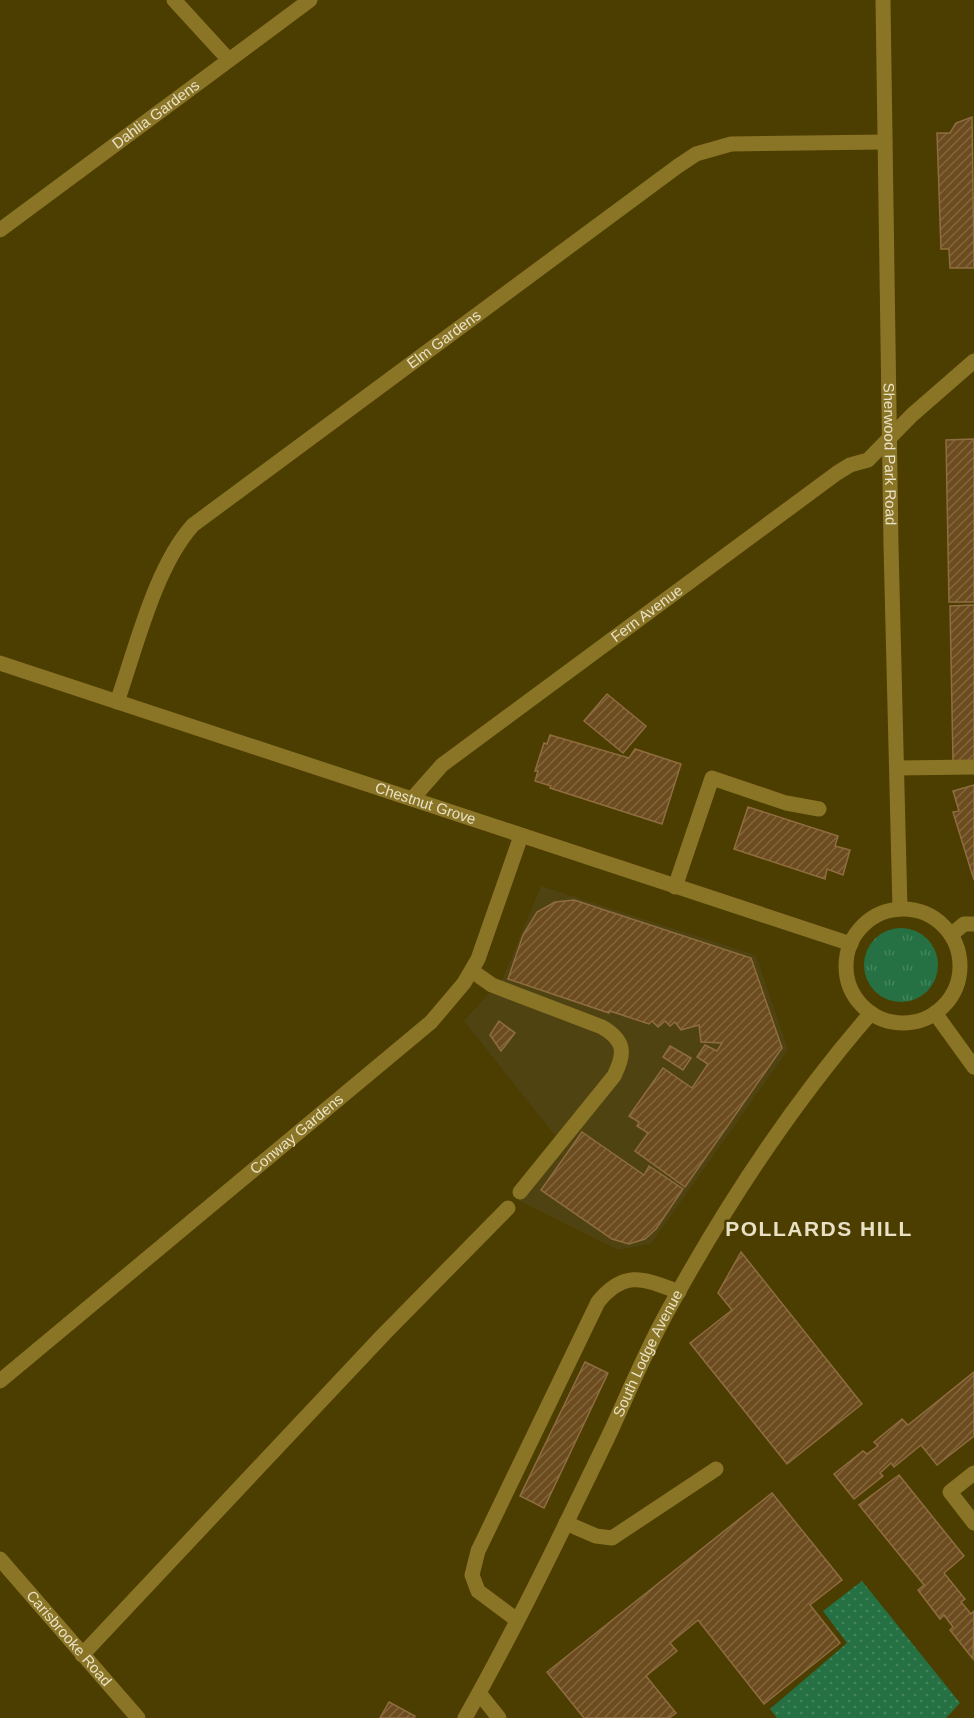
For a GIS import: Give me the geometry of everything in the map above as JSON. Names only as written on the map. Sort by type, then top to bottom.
[{"type":"street","points":[[174,0],[229,60]]},
{"type":"street","name":"Dahlia Gardens","points":[[0,230],[310,0]]},
{"type":"street","name":"Sherwood Park Road","points":[[883,0],[889,437],[900,909]]},
{"type":"street","name":"Elm Gardens","points":[[117,702],[168,564],[182,538],[194,525],[678,165],[696,154],[731,144],[885,142]]},
{"type":"street","name":"Fern Avenue","points":[[412,799],[442,765],[837,473],[850,465],[868,460],[889,437],[974,361]]},
{"type":"street","name":"Chestnut Grove","points":[[0,663],[850,944]]},
{"type":"street","points":[[897,768],[974,767]]},
{"type":"street","points":[[675,887],[712,778],[786,803],[819,809]]},
{"type":"street","name":"Conway Gardens","points":[[0,1381],[419,1035],[448,1004],[472,970],[485,945],[521,836]]},
{"type":"street","points":[[900,909],[928,915],[940,922],[951,935],[960,962],[958,980],[951,996],[935,1013],[925,1018],[899,1023],[871,1013],[855,996],[849,986],[847,960],[850,944],[866,922],[876,915],[900,909]]},
{"type":"street","points":[[951,935],[964,924],[974,924]]},
{"type":"street","points":[[960,962],[974,953]]},
{"type":"street","points":[[472,970],[492,985],[602,1027],[613,1034],[621,1045],[622,1060],[614,1076],[520,1192]]},
{"type":"street","name":"South Lodge Avenue","points":[[465,1718],[518,1620],[679,1292],[726,1210],[799,1104],[871,1013]]},
{"type":"street","points":[[935,1013],[974,1067]]},
{"type":"street","points":[[81,1655],[384,1334],[508,1208]]},
{"type":"street","points":[[518,1620],[478,1591],[472,1575],[478,1551],[598,1302],[610,1287],[627,1279],[647,1280],[679,1292]]},
{"type":"street","points":[[566,1523],[596,1536],[612,1538],[716,1470]]},
{"type":"street","points":[[974,1473],[950,1492],[974,1523]]},
{"type":"street","name":"Carisbrooke Road","points":[[0,1559],[138,1718]]},
{"type":"street","points":[[479,1693],[499,1718]]},
{"type":"shaded area","points":[[541,886],[756,955],[788,1050],[651,1244],[618,1250],[518,1200],[565,1148],[464,1021],[503,978]]},
{"type":"green space","points":[[901,928],[922,934],[932,944],[938,965],[932,986],[922,996],[901,1002],[880,996],[870,986],[864,965],[870,944],[880,934]]},
{"type":"green space","points":[[862,1581],[960,1703],[946,1718],[777,1718],[770,1709],[847,1643],[823,1611]]},
{"type":"building","points":[[972,117],[974,268],[950,268],[949,249],[941,249],[937,133],[950,133],[956,123]]},
{"type":"building","points":[[974,439],[974,602],[949,602],[946,440]]},
{"type":"building","points":[[974,605],[974,761],[953,761],[950,606]]},
{"type":"building","points":[[607,694],[646,726],[623,753],[584,721]]},
{"type":"building","points":[[550,735],[629,758],[635,749],[681,764],[662,824],[550,788],[551,786],[535,781],[538,771],[535,771],[544,743],[547,744]]},
{"type":"building","points":[[974,785],[974,880],[953,812],[959,811],[953,791]]},
{"type":"building","points":[[748,807],[838,836],[835,846],[850,850],[843,875],[827,869],[825,879],[734,849]]},
{"type":"building","points":[[574,900],[751,958],[782,1048],[685,1187],[635,1151],[648,1133],[637,1126],[639,1122],[629,1116],[663,1068],[692,1088],[708,1064],[697,1057],[705,1045],[717,1051],[722,1043],[701,1042],[699,1025],[681,1030],[675,1022],[670,1026],[665,1021],[658,1027],[652,1021],[649,1024],[610,1011],[609,1013],[508,979],[523,935],[537,912],[555,902]]},
{"type":"building","points":[[499,1021],[515,1033],[501,1051],[490,1035]]},
{"type":"building","points":[[670,1046],[691,1058],[683,1070],[663,1057]]},
{"type":"building","points":[[582,1132],[644,1175],[649,1166],[683,1189],[656,1229],[645,1239],[629,1244],[612,1239],[541,1190]]},
{"type":"building","points":[[741,1252],[862,1404],[787,1464],[690,1343],[732,1310],[718,1293]]},
{"type":"building","points":[[585,1362],[608,1373],[544,1508],[520,1496]]},
{"type":"building","points":[[974,1372],[974,1436],[937,1465],[921,1445],[894,1467],[891,1463],[880,1473],[883,1476],[854,1499],[834,1474],[863,1451],[867,1454],[878,1446],[874,1442],[902,1419],[908,1425]]},
{"type":"building","points":[[899,1475],[964,1556],[944,1573],[965,1599],[961,1602],[971,1614],[974,1611],[973,1659],[950,1630],[953,1627],[944,1615],[940,1619],[918,1590],[924,1585],[859,1505]]},
{"type":"building","points":[[772,1493],[842,1580],[810,1605],[840,1643],[764,1704],[698,1620],[670,1643],[677,1651],[646,1676],[676,1713],[669,1718],[584,1718],[547,1672]]},
{"type":"building","points":[[389,1702],[415,1716],[414,1718],[380,1718]]},
{"type":"district","name":"POLLARDS HILL","points":[[819,1229]]}]
